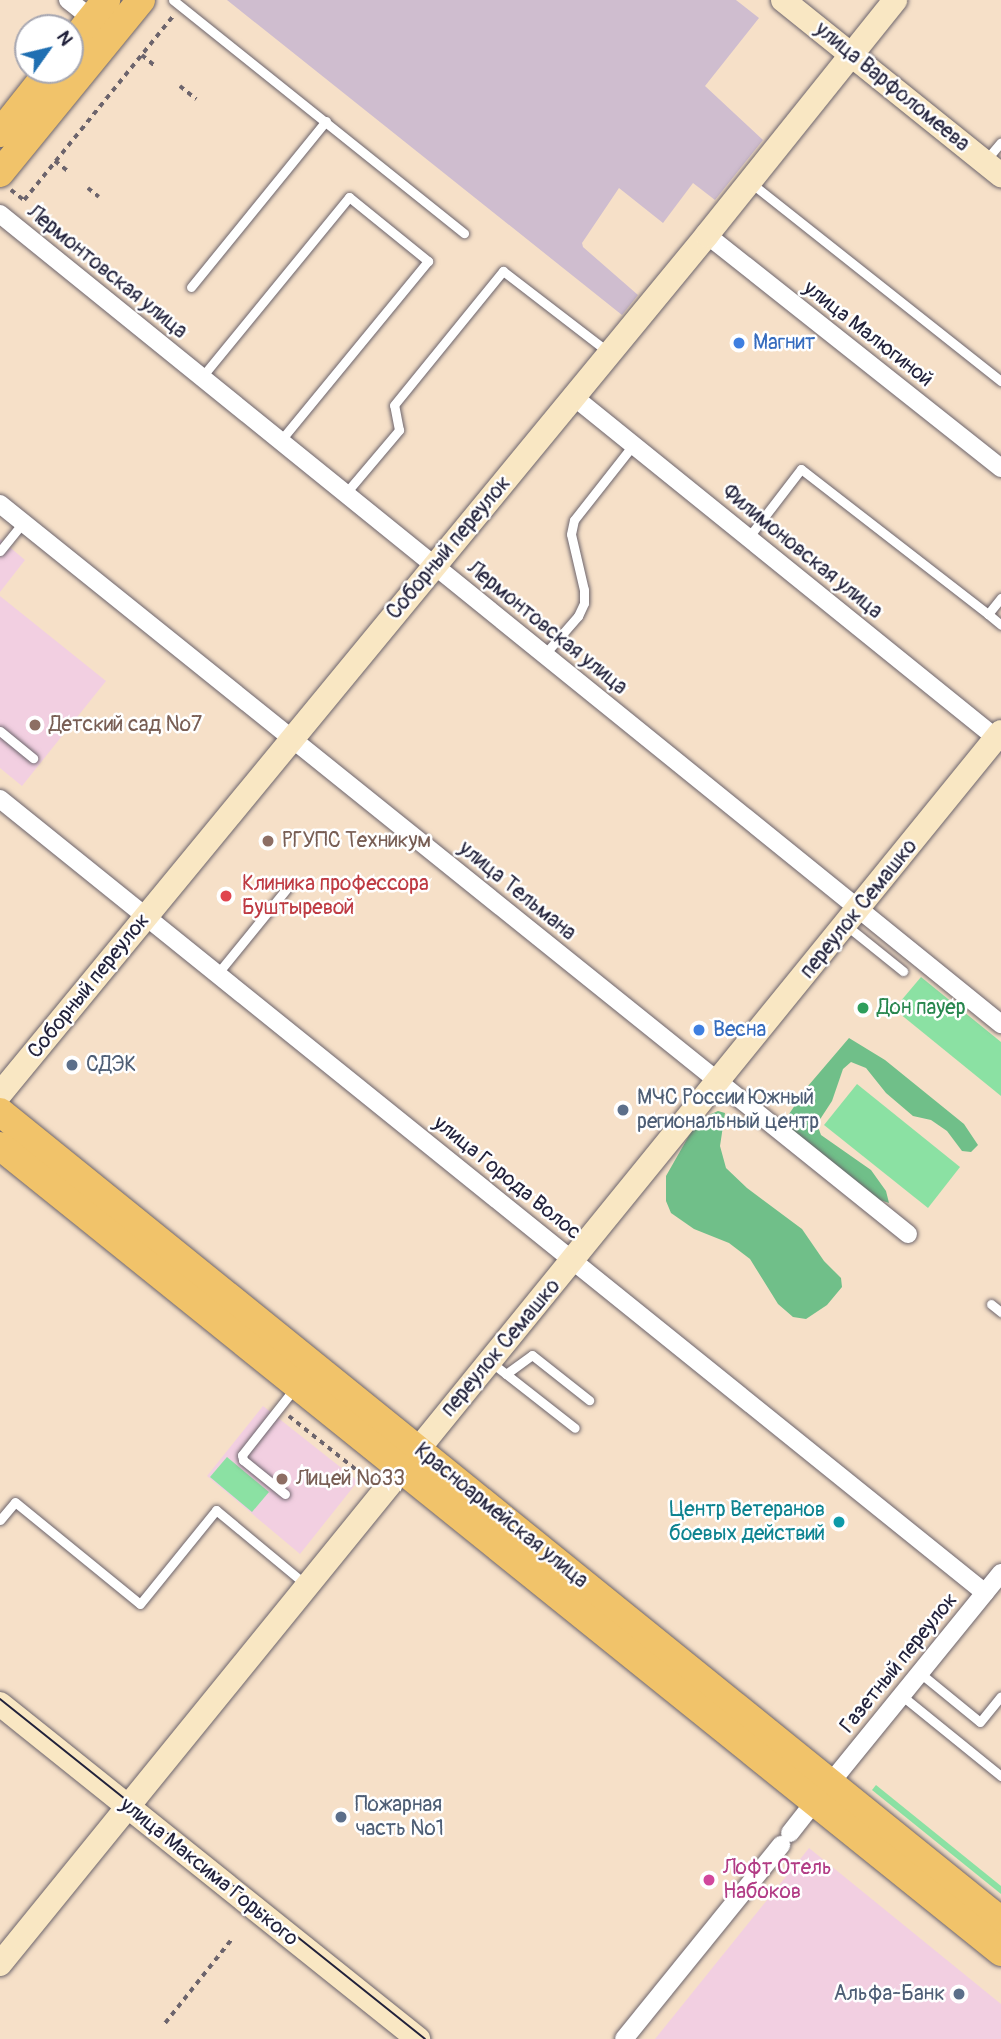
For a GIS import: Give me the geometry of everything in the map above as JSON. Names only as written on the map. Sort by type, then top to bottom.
[{"type":"main road","points":[[0,173],[141,0]]},
{"type":"main road","points":[[84,26],[98,9]]},
{"type":"main road","points":[[0,133],[39,84]]},
{"type":"main road","name":"Красноармейская улица","points":[[0,1112],[410,1458],[824,1791],[1001,1921]]},
{"type":"main road","name":"Красноармейская улица","points":[[0,1146],[298,1385],[410,1458]]},
{"type":"main road","name":"Красноармейская улица","points":[[824,1791],[1001,1952]]},
{"type":"street","points":[[68,0],[98,9]]},
{"type":"street","name":"улица Варфоломеева","points":[[783,0],[993,169]]},
{"type":"street","name":"Соборный переулок","points":[[0,1094],[610,354],[895,0]]},
{"type":"street","name":"Лермонтовская улица","points":[[0,214],[544,655],[852,917],[1001,1024]]},
{"type":"street","name":"улица Малюгиной","points":[[707,235],[1001,468]]},
{"type":"street","name":"Филимоновская улица","points":[[574,397],[999,737]]},
{"type":"street","name":"улица Тельмана","points":[[0,504],[908,1234]]},
{"type":"street","name":"переулок Семашко","points":[[0,1964],[410,1458],[498,1368],[573,1261],[999,737]]},
{"type":"street","name":"улица Города Волос","points":[[0,799],[985,1593]]},
{"type":"street","name":"Газетный переулок","points":[[624,2039],[1001,1573]]},
{"type":"street","name":"улица Максима Горького","points":[[0,1704],[418,2039]]},
{"type":"lane","points":[[177,3],[464,233]]},
{"type":"lane","points":[[191,287],[326,121]]},
{"type":"lane","points":[[993,169],[1001,142]]},
{"type":"lane","points":[[750,182],[1001,381]]},
{"type":"lane","points":[[201,378],[349,197],[359,205],[428,261],[280,442]]},
{"type":"lane","points":[[345,495],[399,430],[394,405],[503,271],[610,354]]},
{"type":"lane","points":[[544,655],[578,616],[584,603],[584,590],[571,534],[574,520],[633,445]]},
{"type":"lane","points":[[748,538],[801,469],[1001,625]]},
{"type":"lane","points":[[0,551],[23,523]]},
{"type":"lane","points":[[988,614],[1001,598]]},
{"type":"lane","points":[[0,731],[33,758]]},
{"type":"lane","points":[[218,973],[288,887]]},
{"type":"lane","points":[[852,917],[903,971]]},
{"type":"lane","points":[[991,1304],[1001,1312]]},
{"type":"lane","points":[[498,1368],[532,1355],[589,1400]]},
{"type":"lane","points":[[498,1368],[575,1428]]},
{"type":"lane","points":[[285,1494],[243,1460],[242,1455],[298,1385]]},
{"type":"lane","points":[[0,1520],[15,1502],[140,1604],[216,1510],[307,1586]]},
{"type":"lane","points":[[920,1673],[980,1722],[1001,1696]]},
{"type":"lane","points":[[901,1695],[1001,1776]]},
{"type":"path","points":[[24,200],[142,55],[177,3]]},
{"type":"path","points":[[142,55],[155,66]]},
{"type":"path","points":[[180,86],[196,99]]},
{"type":"path","points":[[55,161],[69,172]]},
{"type":"path","points":[[88,188],[99,197]]},
{"type":"path","points":[[279,1408],[383,1491]]},
{"type":"path","points":[[165,2023],[230,1940]]},
{"type":"shaded area","points":[[227,0],[736,0],[759,18],[705,86],[763,140],[715,200],[693,183],[663,223],[619,188],[582,243],[583,247],[638,295],[622,315]]},
{"type":"shaded area","points":[[0,539],[25,560],[0,592]]},
{"type":"shaded area","name":"Детский сад №7","points":[[0,596],[106,681],[22,786],[0,768]]},
{"type":"shaded area","name":"Лицей №33","points":[[263,1406],[358,1481],[300,1554],[207,1476]]},
{"type":"shaded area","points":[[809,1848],[1001,2004],[1001,2039],[655,2039]]},
{"type":"green space","points":[[921,977],[1001,1042],[1001,1096],[894,1009]]},
{"type":"green space","points":[[849,1038],[885,1060],[964,1124],[978,1145],[971,1152],[962,1151],[947,1131],[931,1120],[913,1116],[886,1093],[866,1068],[851,1062],[843,1069],[832,1101],[817,1124],[821,1135],[871,1170],[886,1191],[889,1203],[877,1199],[786,1129],[787,1117],[808,1086]]},
{"type":"green space","points":[[857,1084],[960,1167],[928,1208],[824,1125]]},
{"type":"green space","points":[[718,1111],[725,1113],[720,1146],[726,1168],[747,1188],[802,1229],[824,1261],[841,1278],[842,1287],[827,1305],[806,1319],[793,1317],[778,1304],[750,1259],[729,1243],[694,1229],[671,1213],[666,1201],[666,1176],[695,1125],[704,1117]]},
{"type":"green space","points":[[227,1457],[269,1492],[252,1512],[210,1477]]},
{"type":"green space","points":[[876,1785],[1001,1886],[1001,1894],[872,1790]]},
{"type":"tram line","points":[[0,1699],[425,2039]]},
{"type":"place","name":"Магнит","points":[[739,343]]},
{"type":"place","name":"Детский сад №7","points":[[35,725]]},
{"type":"place","name":"РГУПС Техникум","points":[[268,841]]},
{"type":"place","name":"Клиника профессора Буштыревой","points":[[226,896]]},
{"type":"place","name":"Дон пауер","points":[[863,1008]]},
{"type":"place","name":"Весна","points":[[699,1030]]},
{"type":"place","name":"СДЭК","points":[[72,1065]]},
{"type":"place","name":"МЧС России Южный региональный центр","points":[[623,1110]]},
{"type":"place","name":"Лицей №33","points":[[282,1479]]},
{"type":"place","name":"Центр Ветеранов боевых действий","points":[[839,1522]]},
{"type":"place","name":"Пожарная часть №1","points":[[341,1817]]},
{"type":"place","name":"Лофт Отель Набоков","points":[[709,1880]]},
{"type":"place","name":"Альфа-Банк","points":[[959,1994]]}]
